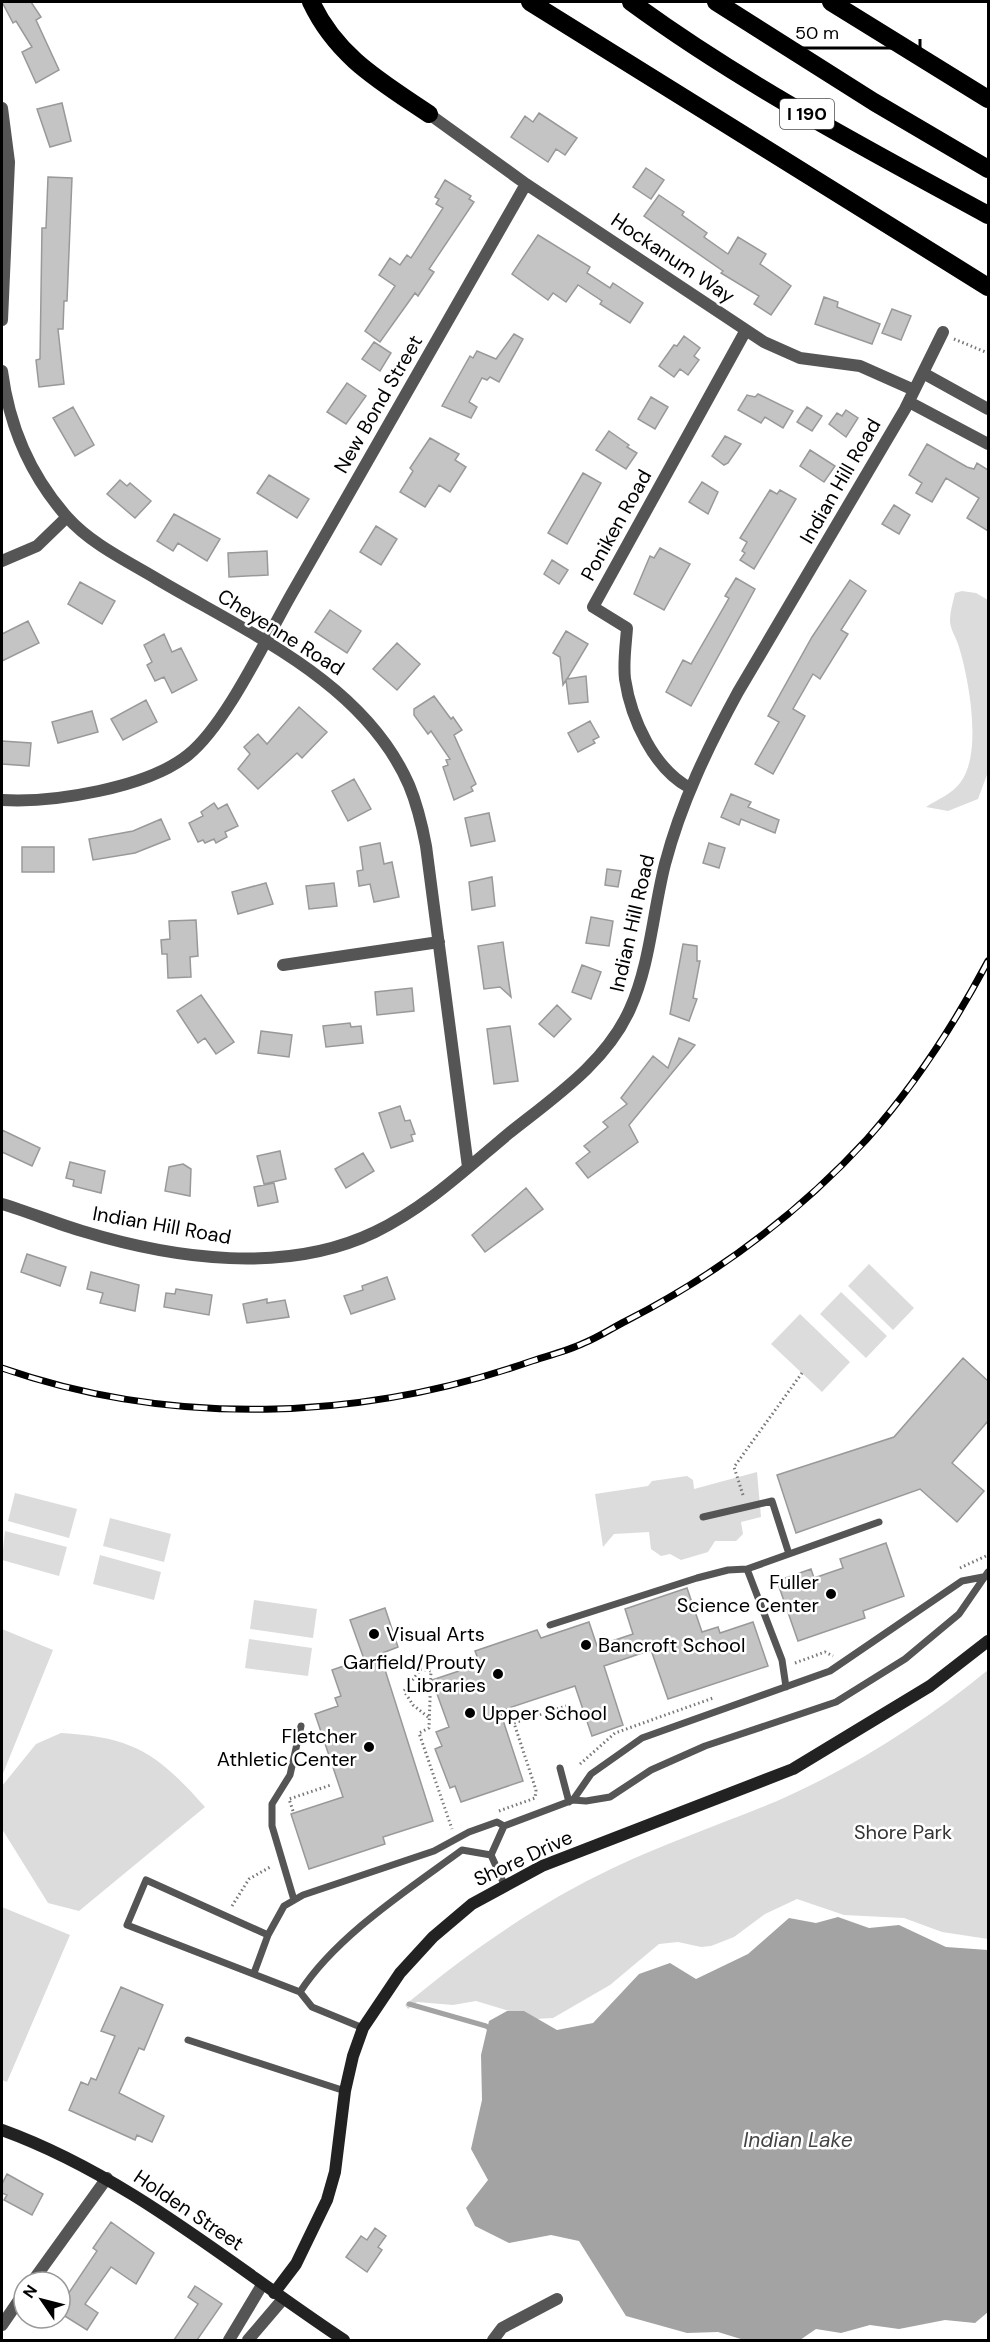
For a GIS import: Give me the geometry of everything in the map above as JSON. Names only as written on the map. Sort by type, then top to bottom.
[{"type":"highway","points":[[311,2],[329,35],[340,48],[366,72],[429,114]]},
{"type":"highway","points":[[531,2],[988,287]]},
{"type":"highway","name":"I 190","points":[[631,2],[678,36],[869,152],[988,215]]},
{"type":"highway","name":"I 190","points":[[716,2],[732,9],[988,169]]},
{"type":"highway","points":[[831,2],[988,99]]},
{"type":"main road","name":"Shore Drive","points":[[279,2296],[327,2200],[335,2172],[345,2091],[352,2056],[363,2028],[400,1973],[433,1936],[472,1904],[504,1884],[551,1863],[793,1769],[930,1686],[988,1641]]},
{"type":"main road","name":"Holden Street","points":[[2,2130],[107,2178],[191,2232],[262,2285],[344,2340]]},
{"type":"street","points":[[2,108],[9,162],[2,320]]},
{"type":"street","name":"Hockanum Way","points":[[429,114],[526,184],[746,330],[788,355],[860,366],[914,390]]},
{"type":"street","name":"New Bond Street","points":[[2,800],[46,798],[103,789],[148,778],[176,764],[210,732],[264,642],[526,184]]},
{"type":"street","name":"Poniken Road","points":[[690,788],[677,780],[656,756],[634,713],[625,676],[627,628],[593,607],[746,330]]},
{"type":"street","name":"Indian Hill Road","points":[[2,1204],[83,1232],[144,1246],[213,1257],[275,1257],[335,1247],[375,1232],[423,1204],[577,1078],[606,1048],[626,1018],[637,993],[672,841],[690,788],[738,692],[909,402],[943,332]]},
{"type":"street","name":"Cheyenne Road","points":[[2,371],[12,424],[21,446],[67,517],[106,548],[317,675],[340,694],[380,735],[396,760],[419,813],[426,846],[468,1167]]},
{"type":"street","points":[[923,373],[988,409]]},
{"type":"street","points":[[909,402],[988,444]]},
{"type":"street","points":[[2,561],[37,546],[67,517]]},
{"type":"street","points":[[283,965],[439,942]]},
{"type":"street","points":[[41,2270],[107,2178]]},
{"type":"street","points":[[229,2340],[262,2285]]},
{"type":"street","points":[[249,2340],[279,2296]]},
{"type":"street","points":[[493,2340],[502,2328],[557,2299]]},
{"type":"street","points":[[2,2325],[12,2311]]},
{"type":"lane","points":[[703,1517],[772,1501],[789,1554]]},
{"type":"lane","points":[[550,1625],[697,1578],[728,1570],[747,1569],[879,1522]]},
{"type":"lane","points":[[747,1569],[782,1660],[786,1687]]},
{"type":"lane","points":[[571,1801],[591,1774],[642,1738],[830,1671],[962,1581],[986,1575]]},
{"type":"lane","points":[[504,1884],[491,1855],[504,1826],[571,1801],[610,1797],[651,1770],[705,1746],[836,1702],[905,1659],[959,1614],[986,1575]]},
{"type":"lane","points":[[294,1900],[272,1826],[272,1804],[290,1775],[301,1726]]},
{"type":"lane","points":[[560,1768],[571,1801]]},
{"type":"lane","points":[[254,1973],[268,1935],[284,1906],[294,1900],[434,1851],[497,1822],[504,1826]]},
{"type":"lane","points":[[300,1992],[313,1972],[383,1908],[462,1850],[491,1855]]},
{"type":"lane","points":[[268,1935],[146,1880],[127,1925],[300,1992],[312,2007],[363,2028]]},
{"type":"lane","points":[[188,2040],[345,2091]]},
{"type":"path","points":[[943,332],[988,353]]},
{"type":"path","points":[[746,1507],[734,1467],[802,1373]]},
{"type":"path","points":[[429,1716],[413,1705],[404,1691],[421,1669],[431,1671],[429,1728],[419,1733],[456,1839]]},
{"type":"path","points":[[496,1812],[535,1798],[536,1790],[514,1723],[566,1706]]},
{"type":"path","points":[[293,1810],[289,1799],[331,1785]]},
{"type":"path","points":[[444,1830],[452,1825]]},
{"type":"path","points":[[226,1916],[249,1879],[256,1872],[282,1862]]},
{"type":"green space","points":[[962,591],[976,593],[988,600],[988,772],[978,799],[948,811],[926,807],[957,787],[967,770],[971,754],[972,716],[967,678],[950,621],[955,593]]},
{"type":"green space","points":[[869,1264],[914,1308],[893,1330],[848,1286]]},
{"type":"green space","points":[[841,1292],[887,1336],[866,1358],[820,1314]]},
{"type":"green space","points":[[800,1314],[850,1362],[822,1392],[771,1344]]},
{"type":"green space","points":[[757,1472],[761,1517],[741,1522],[743,1534],[736,1541],[715,1541],[708,1552],[681,1560],[670,1554],[661,1556],[651,1549],[649,1532],[614,1534],[603,1547],[595,1494],[648,1486],[652,1481],[687,1476],[693,1480],[694,1489]]},
{"type":"green space","points":[[15,1493],[77,1509],[69,1538],[8,1521]]},
{"type":"green space","points":[[110,1518],[171,1534],[164,1562],[103,1546]]},
{"type":"green space","points":[[5,1531],[67,1547],[59,1576],[2,1560]]},
{"type":"green space","points":[[100,1555],[161,1572],[154,1600],[93,1584]]},
{"type":"green space","points":[[254,1600],[317,1609],[313,1638],[250,1629]]},
{"type":"green space","points":[[2,1629],[53,1650],[2,1776]]},
{"type":"green space","points":[[249,1639],[312,1648],[308,1676],[245,1668]]},
{"type":"green space","name":"Shore Park","points":[[988,1670],[988,1939],[942,1932],[904,1918],[844,1915],[797,1899],[765,1914],[734,1937],[711,1946],[701,1947],[678,1942],[659,1944],[610,1985],[553,2018],[535,2019],[476,2001],[453,2005],[417,2002],[408,2009],[405,2005],[504,1930],[557,1897],[633,1859],[777,1801],[833,1774],[913,1726]]},
{"type":"green space","points":[[61,1733],[108,1739],[143,1752],[173,1774],[205,1807],[79,1911],[48,1903],[2,1829],[2,1786],[36,1744]]},
{"type":"green space","points":[[2,1907],[70,1935],[7,2082],[2,2080]]},
{"type":"water","name":"Indian Lake","points":[[838,1917],[869,1928],[899,1925],[946,1947],[988,1950],[988,2312],[975,2323],[945,2320],[899,2329],[870,2325],[841,2333],[816,2329],[800,2340],[744,2340],[718,2332],[687,2333],[626,2316],[579,2241],[551,2235],[509,2243],[475,2226],[466,2208],[488,2180],[471,2149],[482,2100],[481,2055],[489,2021],[507,2011],[524,2011],[557,2030],[593,2023],[639,1974],[670,1963],[696,1979],[748,1954],[789,1918],[816,1923]]},
{"type":"building","points":[[2,2],[31,2],[41,17],[36,20],[59,70],[36,83],[22,52],[32,47],[16,21],[13,23]]},
{"type":"building","points":[[62,103],[71,141],[50,147],[37,109]]},
{"type":"building","points":[[539,113],[577,138],[565,155],[556,149],[548,162],[511,137],[525,116],[533,122]]},
{"type":"building","points":[[646,168],[664,180],[651,199],[633,187]]},
{"type":"building","points":[[48,177],[72,178],[67,301],[64,301],[63,329],[58,329],[64,384],[39,387],[36,360],[40,359],[42,228],[46,228]]},
{"type":"building","points":[[445,180],[471,196],[469,199],[474,202],[429,269],[434,272],[418,296],[415,293],[380,342],[365,331],[395,286],[379,275],[390,258],[400,265],[407,255],[411,258],[443,208],[436,204],[439,199],[435,197]]},
{"type":"building","points":[[659,195],[684,212],[682,215],[707,233],[704,237],[728,254],[738,237],[766,254],[760,264],[791,286],[771,315],[754,304],[759,296],[721,273],[723,271],[644,216]]},
{"type":"building","points":[[538,235],[590,267],[587,273],[610,288],[613,283],[643,303],[630,323],[600,304],[602,301],[578,285],[566,302],[553,293],[548,300],[512,274]]},
{"type":"building","points":[[824,297],[838,302],[837,307],[880,324],[872,344],[815,324]]},
{"type":"building","points":[[892,309],[911,316],[901,340],[882,333]]},
{"type":"building","points":[[514,334],[523,339],[499,382],[490,377],[487,380],[482,378],[469,402],[477,407],[471,418],[442,406],[470,356],[473,358],[477,351],[496,359]]},
{"type":"building","points":[[684,336],[700,348],[694,356],[699,360],[688,375],[680,369],[674,377],[659,366],[674,345],[677,346]]},
{"type":"building","points":[[374,342],[391,353],[380,371],[362,359]]},
{"type":"building","points":[[347,383],[366,396],[346,424],[327,412]]},
{"type":"building","points":[[758,394],[793,411],[783,428],[765,417],[761,423],[738,410],[747,395],[755,397]]},
{"type":"building","points":[[651,397],[668,407],[655,429],[638,419]]},
{"type":"building","points":[[73,407],[94,445],[75,456],[53,418]]},
{"type":"building","points":[[807,407],[822,416],[812,431],[797,422]]},
{"type":"building","points":[[846,410],[858,418],[846,437],[829,424],[837,413],[842,416]]},
{"type":"building","points":[[609,431],[637,453],[626,469],[596,450]]},
{"type":"building","points":[[725,436],[741,444],[728,463],[724,465],[712,456]]},
{"type":"building","points":[[430,438],[459,454],[455,460],[466,467],[450,492],[439,485],[425,507],[400,492],[413,471],[410,468]]},
{"type":"building","points":[[927,444],[967,467],[974,469],[977,463],[988,470],[988,531],[967,518],[979,498],[946,478],[932,502],[916,493],[922,483],[909,475]]},
{"type":"building","points":[[810,450],[835,466],[824,482],[800,466]]},
{"type":"building","points":[[583,473],[601,483],[567,544],[548,533]]},
{"type":"building","points":[[269,475],[309,499],[297,518],[257,493]]},
{"type":"building","points":[[120,480],[127,486],[130,483],[151,501],[135,518],[107,494]]},
{"type":"building","points":[[702,482],[718,492],[708,514],[689,502]]},
{"type":"building","points":[[770,490],[777,494],[780,490],[796,499],[754,569],[740,560],[745,553],[742,551],[747,542],[740,538]]},
{"type":"building","points":[[894,505],[910,515],[899,534],[882,524]]},
{"type":"building","points":[[174,514],[220,539],[207,561],[178,543],[173,551],[157,541]]},
{"type":"building","points":[[376,526],[397,539],[381,565],[360,552]]},
{"type":"building","points":[[660,548],[690,564],[664,610],[634,594],[650,556],[654,558]]},
{"type":"building","points":[[267,551],[268,575],[229,577],[228,553]]},
{"type":"building","points":[[552,560],[568,570],[559,584],[544,574]]},
{"type":"building","points":[[736,578],[755,589],[691,706],[666,692],[683,660],[691,664],[729,598],[725,596]]},
{"type":"building","points":[[850,580],[866,591],[841,630],[848,634],[820,679],[813,674],[793,709],[805,716],[773,774],[755,764],[779,722],[768,716],[812,637]]},
{"type":"building","points":[[80,582],[115,601],[102,624],[68,604]]},
{"type":"building","points":[[330,610],[361,631],[347,653],[315,632]]},
{"type":"building","points":[[28,621],[39,643],[2,661],[2,634]]},
{"type":"building","points":[[566,631],[588,644],[567,679],[586,676],[588,702],[569,704],[566,680],[563,685],[560,657],[553,653]]},
{"type":"building","points":[[164,634],[172,652],[181,648],[197,680],[172,693],[164,677],[155,681],[147,665],[152,662],[144,645]]},
{"type":"building","points":[[397,643],[420,664],[397,690],[373,669]]},
{"type":"building","points":[[434,696],[462,730],[454,735],[476,784],[471,787],[473,791],[454,800],[443,767],[448,765],[446,760],[450,759],[431,731],[428,734],[414,715],[414,709]]},
{"type":"building","points":[[146,700],[157,722],[123,740],[111,719]]},
{"type":"building","points":[[299,707],[327,732],[302,758],[297,753],[258,789],[238,769],[250,754],[244,747],[258,734],[267,744]]},
{"type":"building","points":[[92,711],[98,732],[58,743],[52,722]]},
{"type":"building","points":[[590,721],[599,737],[593,740],[595,743],[578,752],[568,733]]},
{"type":"building","points":[[2,741],[31,743],[29,766],[2,764]]},
{"type":"building","points":[[354,779],[371,809],[348,821],[332,791]]},
{"type":"building","points":[[731,794],[751,802],[748,807],[779,820],[775,833],[741,819],[739,825],[721,817]]},
{"type":"building","points":[[214,803],[218,809],[227,804],[238,826],[225,832],[227,837],[216,843],[214,839],[205,843],[203,840],[198,842],[189,823],[203,816],[201,812]]},
{"type":"building","points":[[489,813],[495,841],[471,846],[465,818]]},
{"type":"building","points":[[161,819],[170,839],[135,853],[93,860],[89,839],[133,831]]},
{"type":"building","points":[[380,843],[384,864],[392,862],[399,897],[374,902],[370,884],[359,886],[357,871],[363,870],[360,847]]},
{"type":"building","points":[[709,843],[725,848],[719,868],[703,863]]},
{"type":"building","points":[[22,847],[54,847],[54,872],[22,872]]},
{"type":"building","points":[[607,869],[621,871],[618,887],[605,885]]},
{"type":"building","points":[[492,877],[495,906],[472,910],[469,882]]},
{"type":"building","points":[[266,883],[273,904],[238,914],[232,892]]},
{"type":"building","points":[[334,883],[337,906],[309,909],[306,886]]},
{"type":"building","points":[[591,917],[613,921],[609,946],[586,943]]},
{"type":"building","points":[[196,920],[198,956],[190,957],[191,977],[168,978],[167,954],[162,954],[161,940],[170,939],[169,921]]},
{"type":"building","points":[[503,942],[511,997],[500,987],[484,989],[478,946]]},
{"type":"building","points":[[683,944],[697,946],[697,961],[700,961],[693,998],[697,999],[689,1021],[670,1014]]},
{"type":"building","points":[[582,965],[601,972],[591,999],[572,992]]},
{"type":"building","points":[[412,988],[414,1011],[377,1015],[375,992]]},
{"type":"building","points":[[201,995],[234,1042],[216,1054],[205,1038],[198,1043],[177,1011]]},
{"type":"building","points":[[557,1005],[571,1019],[554,1037],[539,1024]]},
{"type":"building","points":[[350,1023],[351,1027],[361,1026],[363,1043],[326,1047],[323,1026]]},
{"type":"building","points":[[510,1026],[518,1081],[494,1084],[487,1029]]},
{"type":"building","points":[[261,1031],[292,1035],[289,1057],[258,1053]]},
{"type":"building","points":[[679,1038],[695,1045],[629,1125],[638,1142],[588,1178],[576,1163],[590,1152],[584,1146],[608,1127],[603,1122],[627,1104],[621,1098],[653,1056],[668,1068]]},
{"type":"building","points":[[400,1106],[405,1121],[410,1120],[415,1134],[411,1135],[413,1141],[391,1148],[379,1113]]},
{"type":"building","points":[[2,1130],[40,1148],[32,1166],[2,1152]]},
{"type":"building","points":[[280,1151],[286,1179],[264,1184],[257,1156]]},
{"type":"building","points":[[363,1153],[374,1171],[346,1188],[335,1169]]},
{"type":"building","points":[[70,1162],[105,1171],[101,1193],[73,1186],[74,1180],[66,1178]]},
{"type":"building","points":[[183,1164],[191,1169],[190,1196],[165,1191],[169,1167]]},
{"type":"building","points":[[274,1183],[278,1202],[258,1206],[254,1187]]},
{"type":"building","points":[[526,1188],[543,1209],[485,1252],[472,1235]]},
{"type":"building","points":[[27,1254],[66,1267],[60,1286],[21,1272]]},
{"type":"building","points":[[91,1272],[139,1285],[135,1311],[100,1303],[103,1293],[87,1289]]},
{"type":"building","points":[[387,1277],[395,1299],[351,1314],[344,1296],[363,1290],[362,1286]]},
{"type":"building","points":[[176,1289],[212,1295],[209,1315],[164,1307],[166,1293],[175,1294]]},
{"type":"building","points":[[267,1299],[267,1303],[285,1300],[289,1317],[247,1323],[243,1304]]},
{"type":"building","points":[[963,1358],[988,1381],[988,1421],[952,1463],[984,1491],[957,1522],[920,1489],[796,1533],[777,1475],[894,1437]]},
{"type":"building","name":"Fuller Science Center","points":[[886,1543],[904,1596],[863,1611],[865,1618],[798,1641],[777,1581],[811,1569],[814,1578],[843,1568],[840,1559]]},
{"type":"building","name":"Upper School","points":[[687,1588],[702,1632],[718,1627],[720,1633],[753,1622],[768,1666],[668,1699],[651,1650],[604,1666],[623,1725],[592,1736],[575,1686],[500,1711],[523,1781],[461,1802],[455,1786],[450,1788],[435,1749],[442,1746],[436,1732],[449,1727],[432,1680],[480,1664],[475,1651],[537,1630],[541,1638],[589,1622],[597,1646],[633,1634],[625,1609]]},
{"type":"building","name":"Fletcher Athletic Center","points":[[385,1608],[398,1647],[380,1654],[433,1821],[383,1837],[385,1844],[309,1869],[291,1814],[343,1797],[315,1714],[338,1706],[335,1698],[341,1696],[332,1670],[364,1659],[350,1620]]},
{"type":"building","points":[[121,1987],[163,2005],[144,2050],[139,2048],[119,2093],[164,2116],[152,2142],[137,2135],[135,2140],[69,2110],[81,2082],[88,2085],[91,2078],[96,2080],[115,2036],[101,2031]]},
{"type":"building","points":[[7,2174],[43,2194],[32,2215],[4,2200],[7,2195],[2,2193],[2,2184]]},
{"type":"building","points":[[111,2222],[154,2253],[136,2284],[111,2267],[85,2304],[98,2313],[87,2330],[72,2321],[72,2288],[97,2251],[93,2248]]},
{"type":"building","points":[[375,2228],[386,2236],[378,2247],[382,2250],[367,2272],[346,2257],[361,2236],[367,2240]]},
{"type":"building","points":[[195,2286],[222,2304],[197,2340],[174,2340],[198,2304],[188,2297]]},
{"type":"waterway","points":[[409,2004],[486,2026],[493,2031]]},
{"type":"railway","points":[[2,1368],[67,1387],[132,1400],[199,1408],[266,1409],[333,1405],[399,1396],[465,1382],[577,1346],[692,1284],[754,1241],[813,1193],[867,1139],[917,1076],[962,1008],[988,961]]},
{"type":"place","name":"Fuller Science Center","points":[[831,1594]]},
{"type":"place","name":"Visual Arts","points":[[374,1634]]},
{"type":"place","name":"Bancroft School","points":[[586,1645]]},
{"type":"place","name":"Garfield/Prouty Libraries","points":[[498,1674]]},
{"type":"place","name":"Upper School","points":[[470,1713]]},
{"type":"place","name":"Fletcher Athletic Center","points":[[369,1747]]}]
